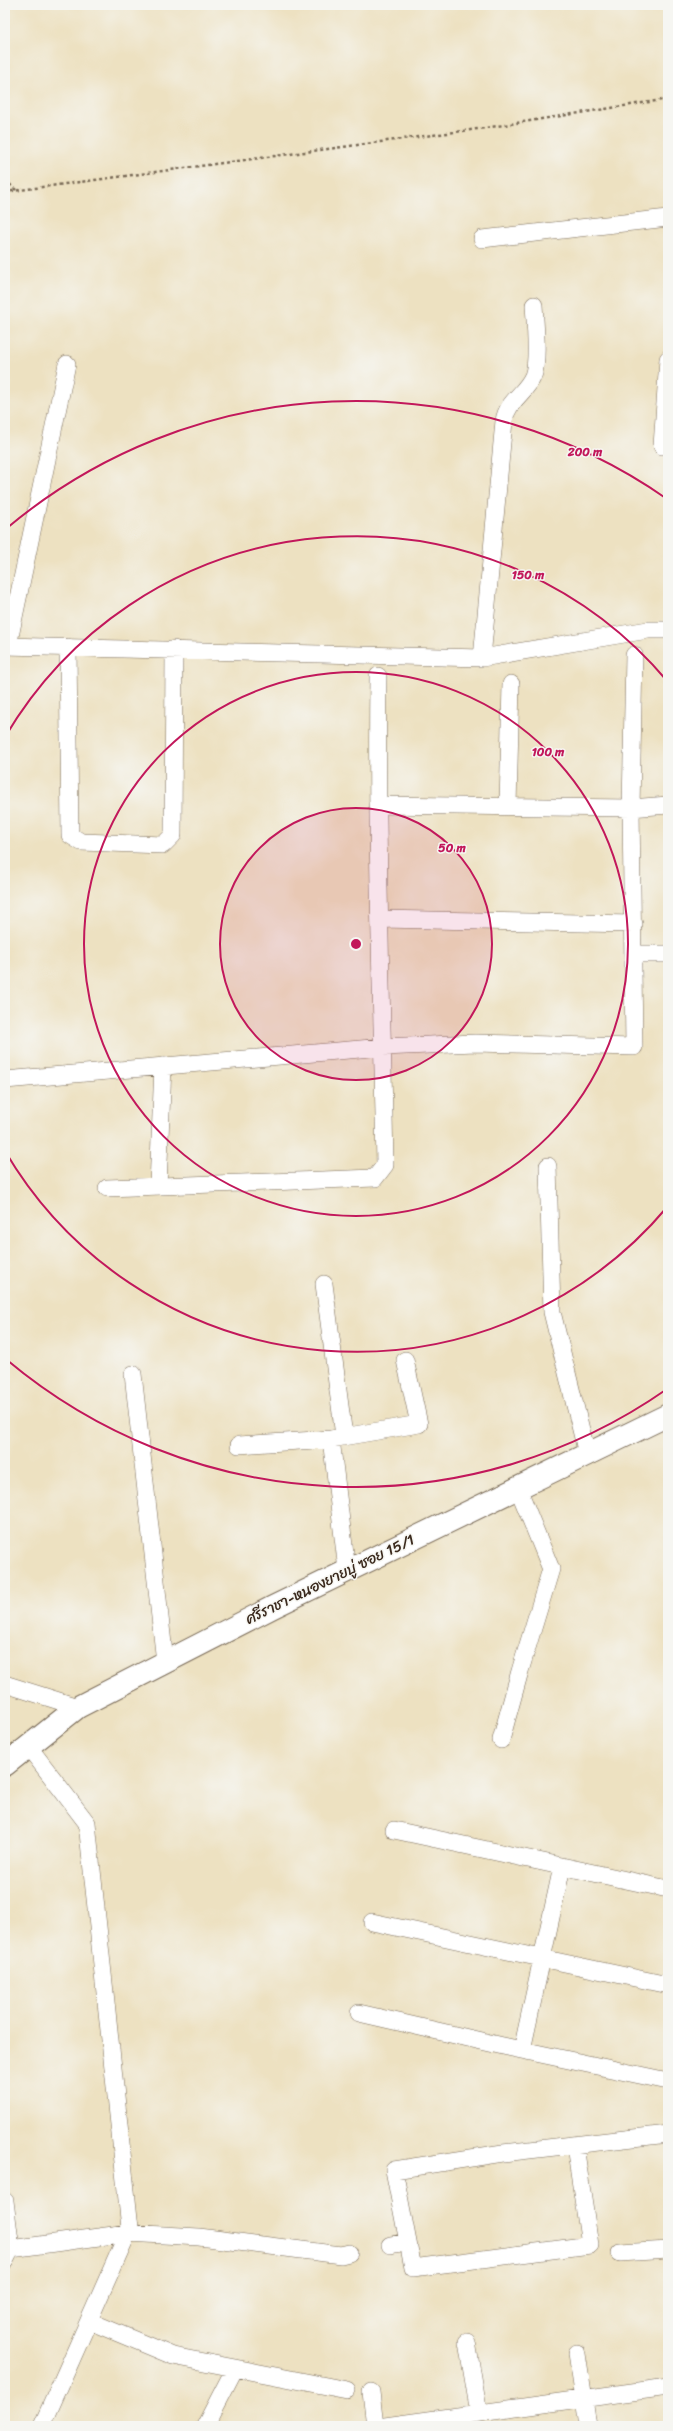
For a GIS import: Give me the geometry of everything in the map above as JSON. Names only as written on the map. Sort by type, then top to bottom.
[{"type":"street","points":[[482,239],[668,218]]},
{"type":"street","points":[[482,658],[504,421],[511,402],[533,376],[536,334],[534,305]]},
{"type":"street","points":[[668,359],[662,446],[668,446]]},
{"type":"street","points":[[67,364],[7,646],[174,649],[482,658],[648,630],[668,630]]},
{"type":"street","points":[[68,647],[70,835],[82,842],[163,845],[173,835],[174,649]]},
{"type":"street","points":[[5,1080],[383,1047],[475,1043],[634,1047],[634,924],[631,808],[634,655]]},
{"type":"street","points":[[106,1188],[375,1178],[385,1165],[381,919],[377,805],[378,676]]},
{"type":"street","points":[[508,806],[511,684]]},
{"type":"street","points":[[377,805],[631,808],[668,805]]},
{"type":"street","points":[[381,919],[634,924]]},
{"type":"street","points":[[634,954],[668,954]]},
{"type":"street","points":[[158,1186],[163,1066]]},
{"type":"street","points":[[548,1166],[552,1312],[587,1454]]},
{"type":"street","points":[[324,1284],[347,1570]]},
{"type":"street","points":[[239,1445],[337,1437],[419,1424],[405,1360]]},
{"type":"street","points":[[132,1374],[165,1662]]},
{"type":"street","name":"ศรีราชา-หนองยายบู่ ซอย 15/1","points":[[5,1765],[78,1707],[347,1570],[668,1415]]},
{"type":"street","points":[[501,1740],[520,1671],[552,1569],[518,1488]]},
{"type":"street","points":[[5,1684],[78,1707]]},
{"type":"street","points":[[28,1746],[86,1823],[130,2228],[42,2426]]},
{"type":"street","points":[[394,1830],[668,1889]]},
{"type":"street","points":[[522,2050],[562,1867]]},
{"type":"street","points":[[372,1922],[668,1985]]},
{"type":"street","points":[[359,2013],[668,2081]]},
{"type":"street","points":[[575,2146],[590,2245],[413,2268],[394,2170],[503,2154],[668,2134]]},
{"type":"street","points":[[5,2201],[8,2255],[128,2233],[199,2238],[340,2255],[349,2253]]},
{"type":"street","points":[[390,2245],[407,2242]]},
{"type":"street","points":[[620,2253],[668,2250]]},
{"type":"street","points":[[89,2321],[173,2356],[348,2390]]},
{"type":"street","points":[[467,2342],[479,2413]]},
{"type":"street","points":[[576,2353],[582,2398],[588,2426]]},
{"type":"street","points":[[205,2426],[235,2368]]},
{"type":"street","points":[[385,2426],[668,2387]]},
{"type":"street","points":[[371,2392],[375,2426]]},
{"type":"path","points":[[5,192],[461,131],[668,99]]},
{"type":"path","points":[[5,180],[16,190]]}]
